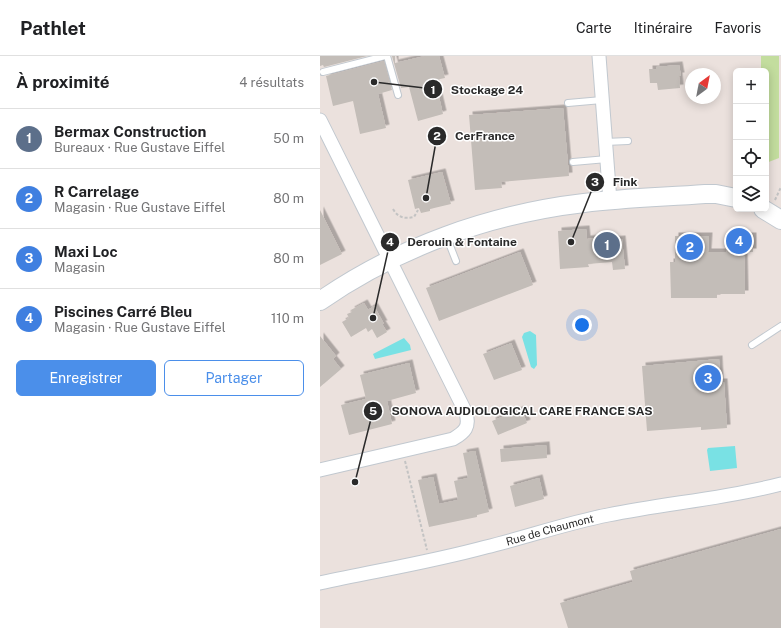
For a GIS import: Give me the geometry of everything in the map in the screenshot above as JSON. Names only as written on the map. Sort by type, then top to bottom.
[{"type":"street","points":[[599,56],[610,201]]},
{"type":"street","points":[[320,120],[468,421],[466,428],[461,434],[453,439],[320,470]]},
{"type":"street","points":[[320,301],[340,287],[390,260],[446,236],[504,218],[534,211],[585,203],[705,194],[716,194],[733,197]]},
{"type":"street","points":[[768,212],[781,220]]},
{"type":"street","name":"Rue de Chaumont","points":[[320,583],[430,561],[609,514],[743,494],[781,484]]},
{"type":"lane","points":[[323,72],[386,56],[398,95]]},
{"type":"lane","points":[[568,102],[602,100]]},
{"type":"lane","points":[[606,142],[628,141]]},
{"type":"lane","points":[[573,162],[607,159]]},
{"type":"lane","points":[[446,236],[456,261]]},
{"type":"lane","points":[[752,345],[781,326]]},
{"type":"path","points":[[394,209],[396,214],[406,218],[414,217],[418,210]]},
{"type":"path","points":[[403,451],[430,561]]},
{"type":"green space","points":[[761,56],[779,56],[779,158],[769,162],[769,68],[761,68]]},
{"type":"water","points":[[530,331],[536,335],[537,365],[534,369],[531,367],[522,337],[524,333]]},
{"type":"water","points":[[404,338],[410,345],[411,350],[375,359],[373,354]]},
{"type":"water","points":[[735,446],[737,468],[710,471],[708,448]]},
{"type":"building","points":[[320,56],[367,56],[324,67],[323,65],[320,66]]},
{"type":"building","points":[[392,56],[395,56],[395,63],[425,56],[439,56],[445,78],[435,80],[443,114],[418,121],[409,87],[401,88]]},
{"type":"building","points":[[384,61],[392,90],[378,94],[386,128],[360,134],[353,101],[333,106],[326,76]]},
{"type":"building","points":[[679,65],[681,76],[679,76],[680,88],[658,90],[657,83],[650,83],[649,69]]},
{"type":"building","points":[[563,108],[569,176],[501,182],[502,188],[475,190],[469,115]]},
{"type":"building","points":[[442,172],[451,204],[430,209],[430,211],[421,213],[419,208],[415,209],[408,180]]},
{"type":"building","points":[[320,210],[342,254],[320,265]]},
{"type":"building","points":[[586,229],[587,239],[599,238],[599,241],[622,239],[625,269],[613,270],[612,262],[588,264],[589,267],[560,269],[558,231]]},
{"type":"building","points":[[675,236],[709,236],[708,252],[726,252],[726,236],[753,236],[753,252],[744,252],[745,294],[717,294],[717,298],[671,298],[670,262],[675,262]]},
{"type":"building","points":[[520,252],[533,285],[439,321],[426,288]]},
{"type":"building","points":[[364,303],[368,310],[374,306],[387,332],[377,338],[372,329],[368,332],[366,328],[351,337],[342,322],[349,318],[347,314],[352,312],[351,310]]},
{"type":"building","points":[[320,336],[336,356],[333,359],[341,369],[320,387]]},
{"type":"building","points":[[511,343],[522,370],[494,380],[483,354]]},
{"type":"building","points":[[719,359],[720,382],[724,382],[727,428],[701,430],[701,427],[647,431],[642,366]]},
{"type":"building","points":[[409,363],[416,393],[387,401],[392,424],[349,435],[341,405],[366,399],[360,375]]},
{"type":"building","points":[[521,409],[527,423],[498,435],[492,421]]},
{"type":"building","points":[[546,445],[547,458],[501,462],[500,449]]},
{"type":"building","points":[[475,451],[489,512],[477,515],[477,517],[429,527],[418,480],[433,477],[439,504],[458,500],[454,481],[468,478],[463,453]]},
{"type":"building","points":[[539,478],[544,499],[515,507],[510,486]]},
{"type":"building","points":[[781,529],[781,628],[568,628],[560,603],[633,582],[630,571]]},
{"type":"place","name":"Stockage 24","points":[[374,82]]},
{"type":"place","name":"CerFrance","points":[[426,198]]},
{"type":"place","name":"Piscines Carré Bleu","points":[[739,241]]},
{"type":"place","name":"Fink","points":[[571,242]]},
{"type":"place","name":"Bermax Construction","points":[[607,245]]},
{"type":"place","name":"R Carrelage","points":[[690,247]]},
{"type":"place","name":"Derouin & Fontaine","points":[[373,318]]},
{"type":"place","name":"Maxi Loc","points":[[708,378]]},
{"type":"place","name":"SONOVA AUDIOLOGICAL CARE FRANCE SAS","points":[[355,482]]}]
